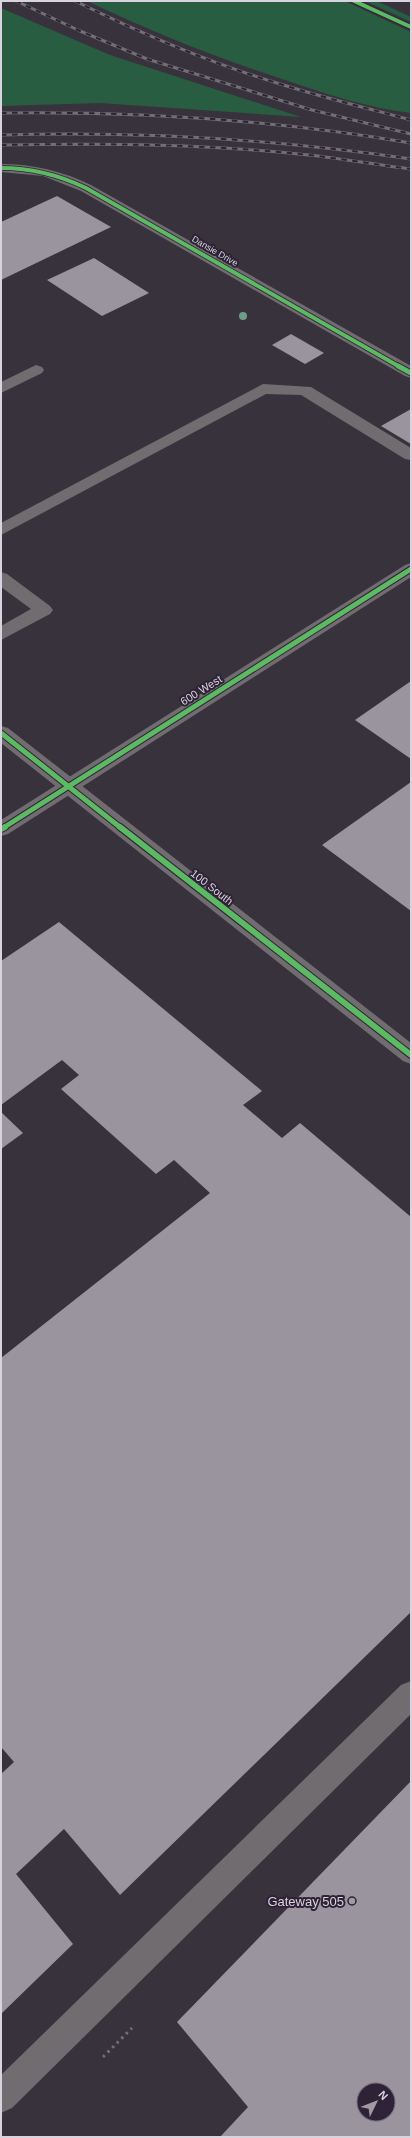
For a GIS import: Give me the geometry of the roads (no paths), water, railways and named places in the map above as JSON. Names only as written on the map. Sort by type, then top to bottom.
[{"type":"street","name":"Dansie Drive","points":[[1,168],[40,171],[56,174],[86,188],[411,373]]},
{"type":"street","points":[[1,388],[36,370]]},
{"type":"street","points":[[1,530],[263,389],[305,390],[411,455]]},
{"type":"street","name":"600 West","points":[[1,829],[411,569]]},
{"type":"street","points":[[1,578],[44,610],[1,634]]},
{"type":"street","name":"100 South","points":[[1,733],[411,1055]]},
{"type":"street","points":[[1,2097],[411,1695]]},
{"type":"railway","points":[[16,1],[80,31],[147,59],[312,110],[411,134]]},
{"type":"railway","points":[[75,1],[149,35],[225,66],[310,93],[411,120]]},
{"type":"railway","points":[[1,113],[104,114],[207,119],[309,128],[411,143]]},
{"type":"railway","points":[[1,135],[104,134],[207,138],[309,146],[411,159]]},
{"type":"railway","points":[[1,145],[120,144],[239,149],[318,156],[411,169]]},
{"type":"place","name":"Gateway 505","points":[[352,1901]]}]
